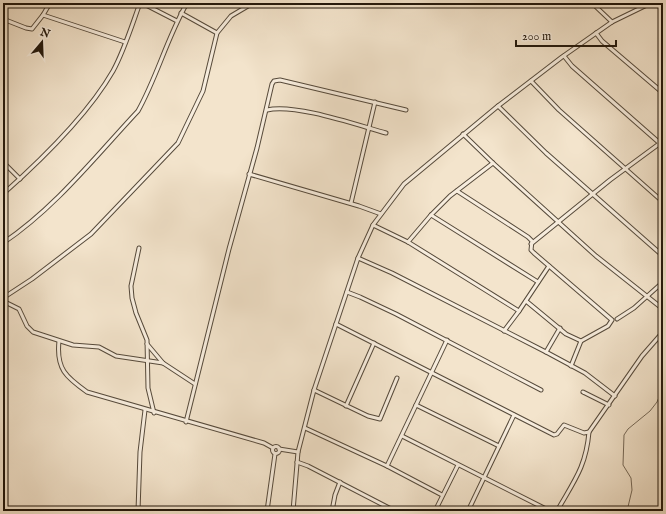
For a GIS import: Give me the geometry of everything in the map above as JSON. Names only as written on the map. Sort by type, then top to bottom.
[{"type":"street","points":[[3,19],[32,29],[50,3]]},
{"type":"street","points":[[3,194],[20,179],[61,137],[99,92],[113,70],[141,3],[176,22]]},
{"type":"street","points":[[3,243],[42,213],[138,111],[146,97],[176,22],[187,3]]},
{"type":"street","points":[[163,363],[116,356],[99,347],[80,346],[60,341],[29,330],[19,309],[3,299],[91,234],[178,143],[203,91],[217,33],[231,16],[253,3]]},
{"type":"street","points":[[592,3],[612,22]]},
{"type":"street","points":[[293,511],[296,462],[314,390],[358,258],[373,225],[404,184],[498,106],[612,22],[651,3]]},
{"type":"street","points":[[181,13],[217,33]]},
{"type":"street","points":[[43,15],[125,42]]},
{"type":"street","points":[[596,33],[602,41],[663,93]]},
{"type":"street","points":[[564,56],[572,66],[663,146]]},
{"type":"street","points":[[186,422],[274,81],[280,80],[406,110]]},
{"type":"street","points":[[532,81],[559,110],[663,202]]},
{"type":"street","points":[[351,203],[376,102]]},
{"type":"street","points":[[498,106],[541,148],[663,256]]},
{"type":"street","points":[[266,110],[290,109],[386,133]]},
{"type":"street","points":[[464,134],[493,163],[604,263],[647,295],[663,309]]},
{"type":"street","points":[[531,244],[624,169],[663,141]]},
{"type":"street","points":[[3,162],[20,179]]},
{"type":"street","points":[[408,242],[431,215],[457,191],[493,163]]},
{"type":"street","points":[[249,174],[351,203],[381,214]]},
{"type":"street","points":[[457,191],[528,237],[532,241],[531,250],[534,253],[612,320],[608,326],[581,341],[571,366]]},
{"type":"street","points":[[431,215],[538,282]]},
{"type":"street","points":[[373,225],[408,242],[519,311]]},
{"type":"street","points":[[139,248],[131,286],[132,298],[136,313],[145,332],[147,344],[148,388],[154,413]]},
{"type":"street","points":[[358,258],[392,273],[546,352],[585,373],[615,396]]},
{"type":"street","points":[[504,331],[549,266]]},
{"type":"street","points":[[617,319],[634,308],[663,282]]},
{"type":"street","points":[[347,292],[447,340],[541,390]]},
{"type":"street","points":[[526,301],[566,334],[581,341]]},
{"type":"street","points":[[336,324],[554,435],[557,434],[564,425],[584,433],[589,432]]},
{"type":"street","points":[[546,352],[560,328]]},
{"type":"street","points":[[557,511],[582,468],[587,453],[589,432],[642,356],[663,332]]},
{"type":"street","points":[[388,466],[447,340]]},
{"type":"street","points":[[60,341],[59,361],[68,378],[87,392],[154,413],[264,443],[273,448],[277,447],[279,449],[298,452]]},
{"type":"street","points":[[346,406],[374,343]]},
{"type":"street","points":[[147,344],[163,363],[195,384]]},
{"type":"street","points":[[314,390],[346,406],[380,419],[397,378]]},
{"type":"street","points":[[583,392],[609,405]]},
{"type":"street","points":[[416,405],[499,446]]},
{"type":"street","points":[[138,511],[140,452],[145,410]]},
{"type":"street","points":[[473,511],[468,510],[514,415]]},
{"type":"street","points":[[305,428],[388,466],[442,495]]},
{"type":"street","points":[[402,436],[550,511]]},
{"type":"street","points":[[267,511],[275,454],[272,451],[273,448]]},
{"type":"street","points":[[275,454],[278,453],[279,449]]},
{"type":"street","points":[[296,462],[340,482],[395,511]]},
{"type":"street","points":[[435,511],[458,464]]},
{"type":"street","points":[[332,511],[335,495],[340,482]]},
{"type":"waterway","points":[[627,511],[632,490],[631,478],[623,465],[624,435],[628,429],[650,411],[657,402],[663,388]]}]
